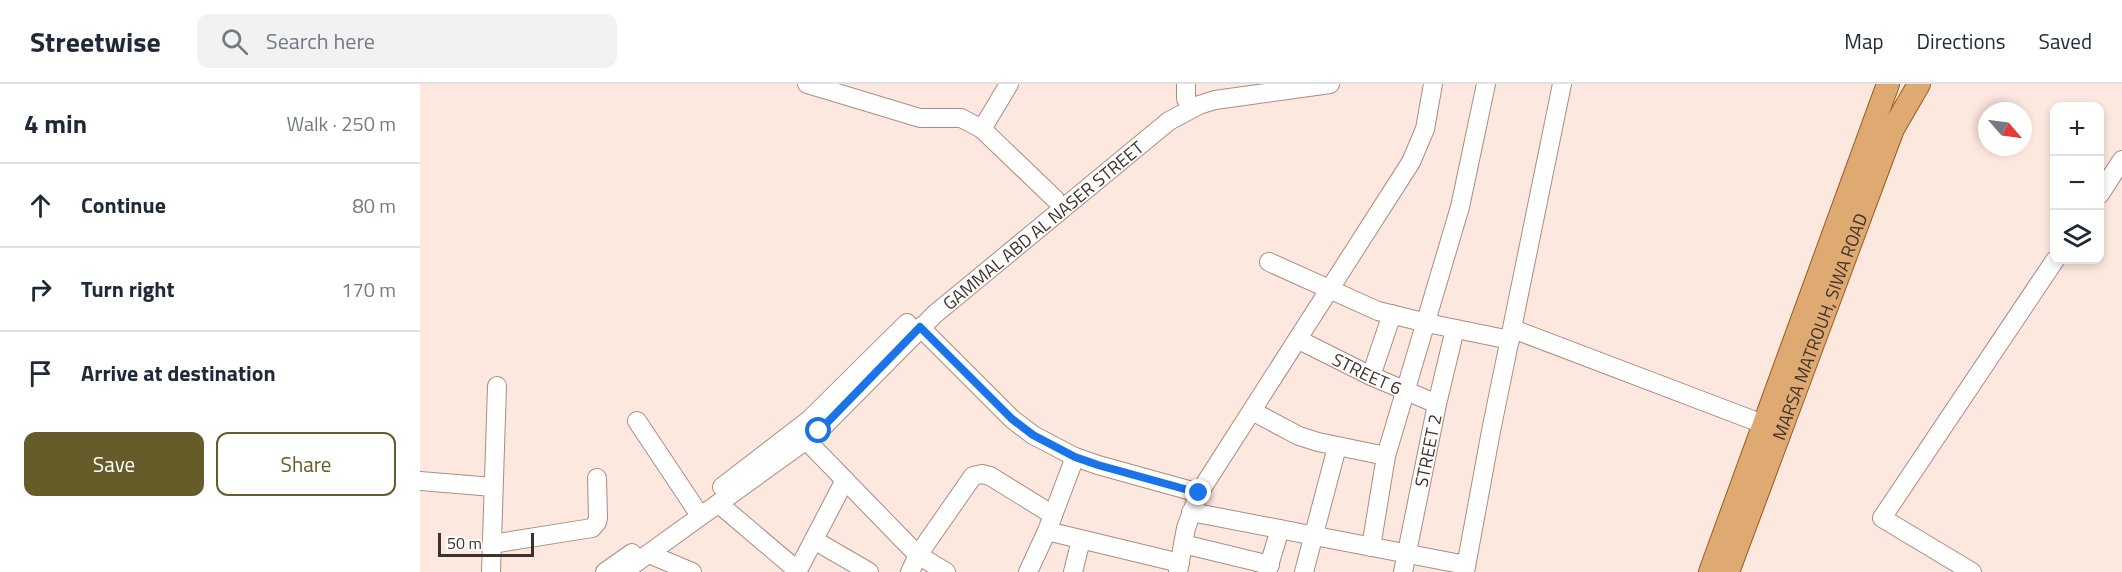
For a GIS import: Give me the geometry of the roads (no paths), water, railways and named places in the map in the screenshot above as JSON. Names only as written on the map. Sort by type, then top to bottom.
[{"type":"main road","name":"MARSA MATROUH, SIWA ROAD","points":[[1710,572],[1888,84]]},
{"type":"main road","name":"MARSA MATROUH, SIWA ROAD","points":[[1728,572],[1893,129],[1919,84]]},
{"type":"street","points":[[807,84],[920,118],[961,118],[982,129],[1055,199]]},
{"type":"street","points":[[982,129],[1009,84]]},
{"type":"street","name":"GAMMAL ABD AL NASER STREET","points":[[623,572],[807,441],[920,327],[1037,220],[1055,199],[1165,112],[1186,92],[1239,84]]},
{"type":"street","name":"GAMMAL ABD AL NASER STREET","points":[[605,572],[695,508],[809,420],[917,313],[1168,121],[1183,112],[1232,96],[1330,84]]},
{"type":"street","points":[[910,572],[918,555],[966,484],[973,476],[982,474],[990,476],[1050,523],[1081,540],[1179,568],[1191,512],[1199,493],[1411,162],[1425,129],[1433,84]]},
{"type":"street","points":[[1371,547],[1386,456],[1460,207],[1486,84]]},
{"type":"street","points":[[1191,512],[1371,547],[1405,563],[1466,569],[1562,84]]},
{"type":"street","points":[[2104,188],[2122,160]]},
{"type":"street","points":[[1269,262],[1378,311],[1455,329],[1512,334],[1763,424]]},
{"type":"street","points":[[1972,572],[1882,518],[2052,264]]},
{"type":"street","points":[[1371,376],[1392,314]]},
{"type":"street","points":[[920,327],[1012,419],[1033,435],[1075,457],[1199,493]]},
{"type":"street","name":"STREET 2","points":[[1405,563],[1437,404],[1455,329]]},
{"type":"street","name":"STREET 6","points":[[1299,340],[1371,376],[1437,404]]},
{"type":"street","points":[[491,572],[497,386]]},
{"type":"street","points":[[1252,411],[1299,436],[1336,447],[1386,456]]},
{"type":"street","points":[[637,421],[695,508]]},
{"type":"street","points":[[807,441],[918,555],[946,572]]},
{"type":"street","points":[[1304,572],[1336,447]]},
{"type":"street","points":[[1028,572],[1050,523],[1075,457]]},
{"type":"street","points":[[492,544],[592,528],[598,518],[597,478]]},
{"type":"street","points":[[719,504],[798,571],[845,480]]},
{"type":"street","points":[[420,481],[493,487]]},
{"type":"street","points":[[1183,544],[1268,568],[1280,529]]},
{"type":"street","points":[[814,540],[868,572]]},
{"type":"street","points":[[1073,572],[1081,540]]},
{"type":"street","points":[[649,554],[692,572]]}]
